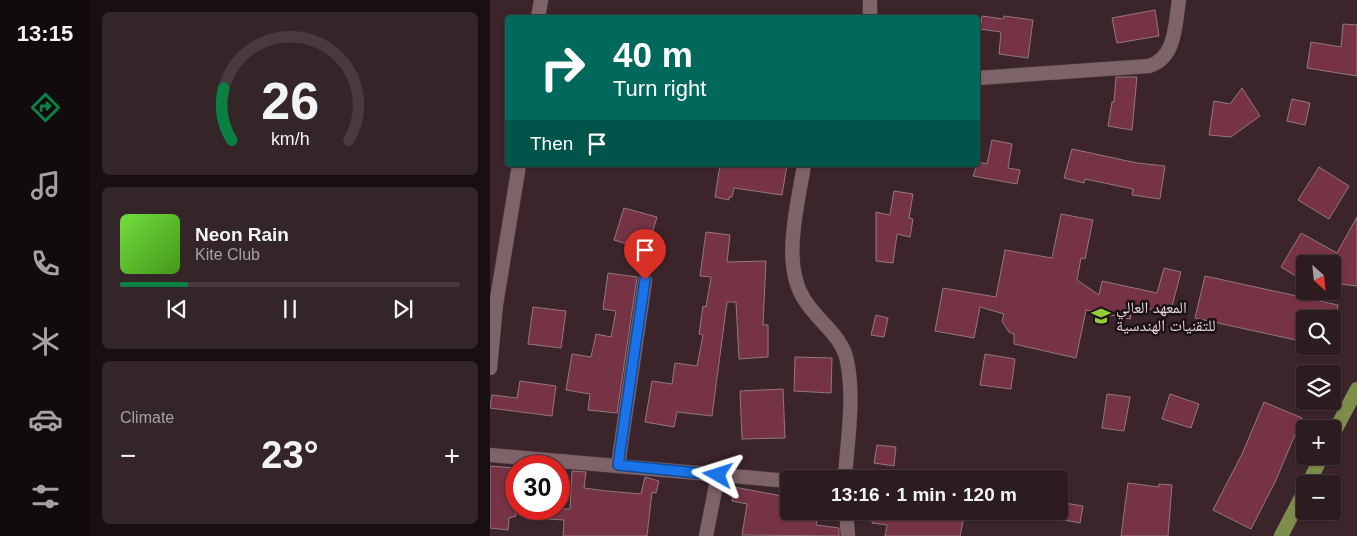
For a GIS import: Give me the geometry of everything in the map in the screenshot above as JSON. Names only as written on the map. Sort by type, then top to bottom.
[{"type":"main road","points":[[1341,420],[1357,389]]},
{"type":"main road","points":[[1281,536],[1296,507]]},
{"type":"street","points":[[538,15],[541,0]]},
{"type":"street","points":[[870,0],[870,15]]},
{"type":"street","points":[[980,78],[1158,64],[1170,50],[1179,0]]},
{"type":"street","points":[[490,368],[493,302],[519,167]]},
{"type":"street","points":[[804,167],[792,262],[795,282],[804,300],[842,344],[848,361],[850,404],[845,470]]},
{"type":"street","points":[[618,465],[645,280]]},
{"type":"street","points":[[490,455],[618,465],[780,481]]},
{"type":"street","points":[[706,536],[718,475]]},
{"type":"street","points":[[847,520],[848,536]]},
{"type":"building","points":[[1155,10],[1159,36],[1117,43],[1112,18]]},
{"type":"building","points":[[982,16],[1003,19],[1004,16],[1033,20],[1028,58],[999,54],[1001,32],[980,29]]},
{"type":"building","points":[[1343,24],[1357,25],[1357,76],[1307,68],[1311,42],[1341,47]]},
{"type":"building","points":[[1116,77],[1137,77],[1132,130],[1108,126],[1112,102],[1114,102]]},
{"type":"building","points":[[1242,88],[1260,116],[1231,137],[1209,135],[1214,101],[1230,104]]},
{"type":"building","points":[[1292,99],[1310,103],[1305,125],[1287,121]]},
{"type":"building","points":[[992,140],[1012,144],[1008,168],[1020,170],[1017,184],[973,176],[976,167],[980,167],[980,162],[987,164]]},
{"type":"building","points":[[1072,149],[1137,163],[1165,166],[1160,199],[1132,195],[1133,189],[1085,179],[1084,183],[1064,178]]},
{"type":"building","points":[[720,167],[787,167],[782,195],[734,188],[732,197],[729,197],[729,200],[715,197]]},
{"type":"building","points":[[1319,167],[1349,186],[1329,219],[1298,200]]},
{"type":"building","points":[[894,191],[913,194],[909,218],[913,219],[910,237],[897,234],[893,263],[876,261],[876,212],[890,215]]},
{"type":"building","points":[[624,208],[657,217],[647,250],[614,240]]},
{"type":"building","points":[[1061,214],[1093,220],[1085,259],[1081,258],[1077,280],[1099,295],[1102,281],[1157,293],[1164,268],[1181,272],[1170,314],[1133,305],[1130,319],[1086,310],[1076,358],[1014,344],[1014,334],[1009,332],[1002,321],[1004,314],[980,307],[974,338],[935,331],[943,288],[996,297],[1005,250],[1052,258]]},
{"type":"building","points":[[1357,217],[1357,286],[1341,284],[1341,255],[1296,255],[1296,276],[1281,267],[1301,233],[1337,253]]},
{"type":"building","points":[[706,232],[730,235],[727,262],[766,261],[763,325],[768,325],[768,357],[739,359],[736,302],[727,302],[712,416],[677,412],[674,427],[645,422],[652,381],[672,384],[675,363],[697,366],[703,335],[699,334],[703,306],[706,307],[711,277],[700,276]]},
{"type":"building","points":[[608,273],[637,277],[617,413],[588,410],[590,394],[566,390],[572,354],[591,357],[596,334],[611,337],[616,311],[603,309]]},
{"type":"building","points":[[1205,276],[1296,296],[1296,300],[1315,300],[1338,305],[1337,310],[1296,310],[1296,340],[1195,318]]},
{"type":"building","points":[[533,307],[566,311],[561,348],[528,344]]},
{"type":"building","points":[[876,315],[888,318],[884,337],[871,335]]},
{"type":"building","points":[[985,354],[1015,359],[1011,389],[980,385]]},
{"type":"building","points":[[795,357],[832,358],[831,393],[794,391]]},
{"type":"building","points":[[520,381],[556,386],[552,416],[490,408],[492,395],[517,398]]},
{"type":"building","points":[[783,389],[785,438],[742,439],[740,391]]},
{"type":"building","points":[[1107,394],[1130,397],[1124,431],[1102,428]]},
{"type":"building","points":[[1170,394],[1199,404],[1191,428],[1162,419]]},
{"type":"building","points":[[1264,402],[1302,418],[1301,420],[1296,420],[1296,432],[1276,480],[1251,529],[1213,510],[1242,454]]},
{"type":"building","points":[[877,445],[896,447],[894,466],[874,463]]},
{"type":"building","points":[[490,466],[505,467],[505,520],[509,520],[508,530],[490,528]]},
{"type":"building","points":[[572,471],[586,472],[584,488],[607,491],[641,494],[645,477],[659,481],[656,493],[652,492],[647,536],[563,536],[564,520],[570,520]]},
{"type":"building","points":[[1128,483],[1159,487],[1159,484],[1172,485],[1168,536],[1121,536]]},
{"type":"building","points":[[734,487],[780,496],[780,520],[817,520],[816,525],[839,528],[839,536],[742,535],[747,504],[732,501]]},
{"type":"building","points":[[1068,504],[1083,506],[1080,523],[1064,520],[1068,520]]},
{"type":"building","points":[[872,520],[963,520],[960,536],[885,536],[887,525],[872,523]]},
{"type":"place","name":"المعهد العالي للتقنيات الهندسية","points":[[1101,316]]},
{"type":"route","points":[[645,280],[618,465],[718,475]]}]
